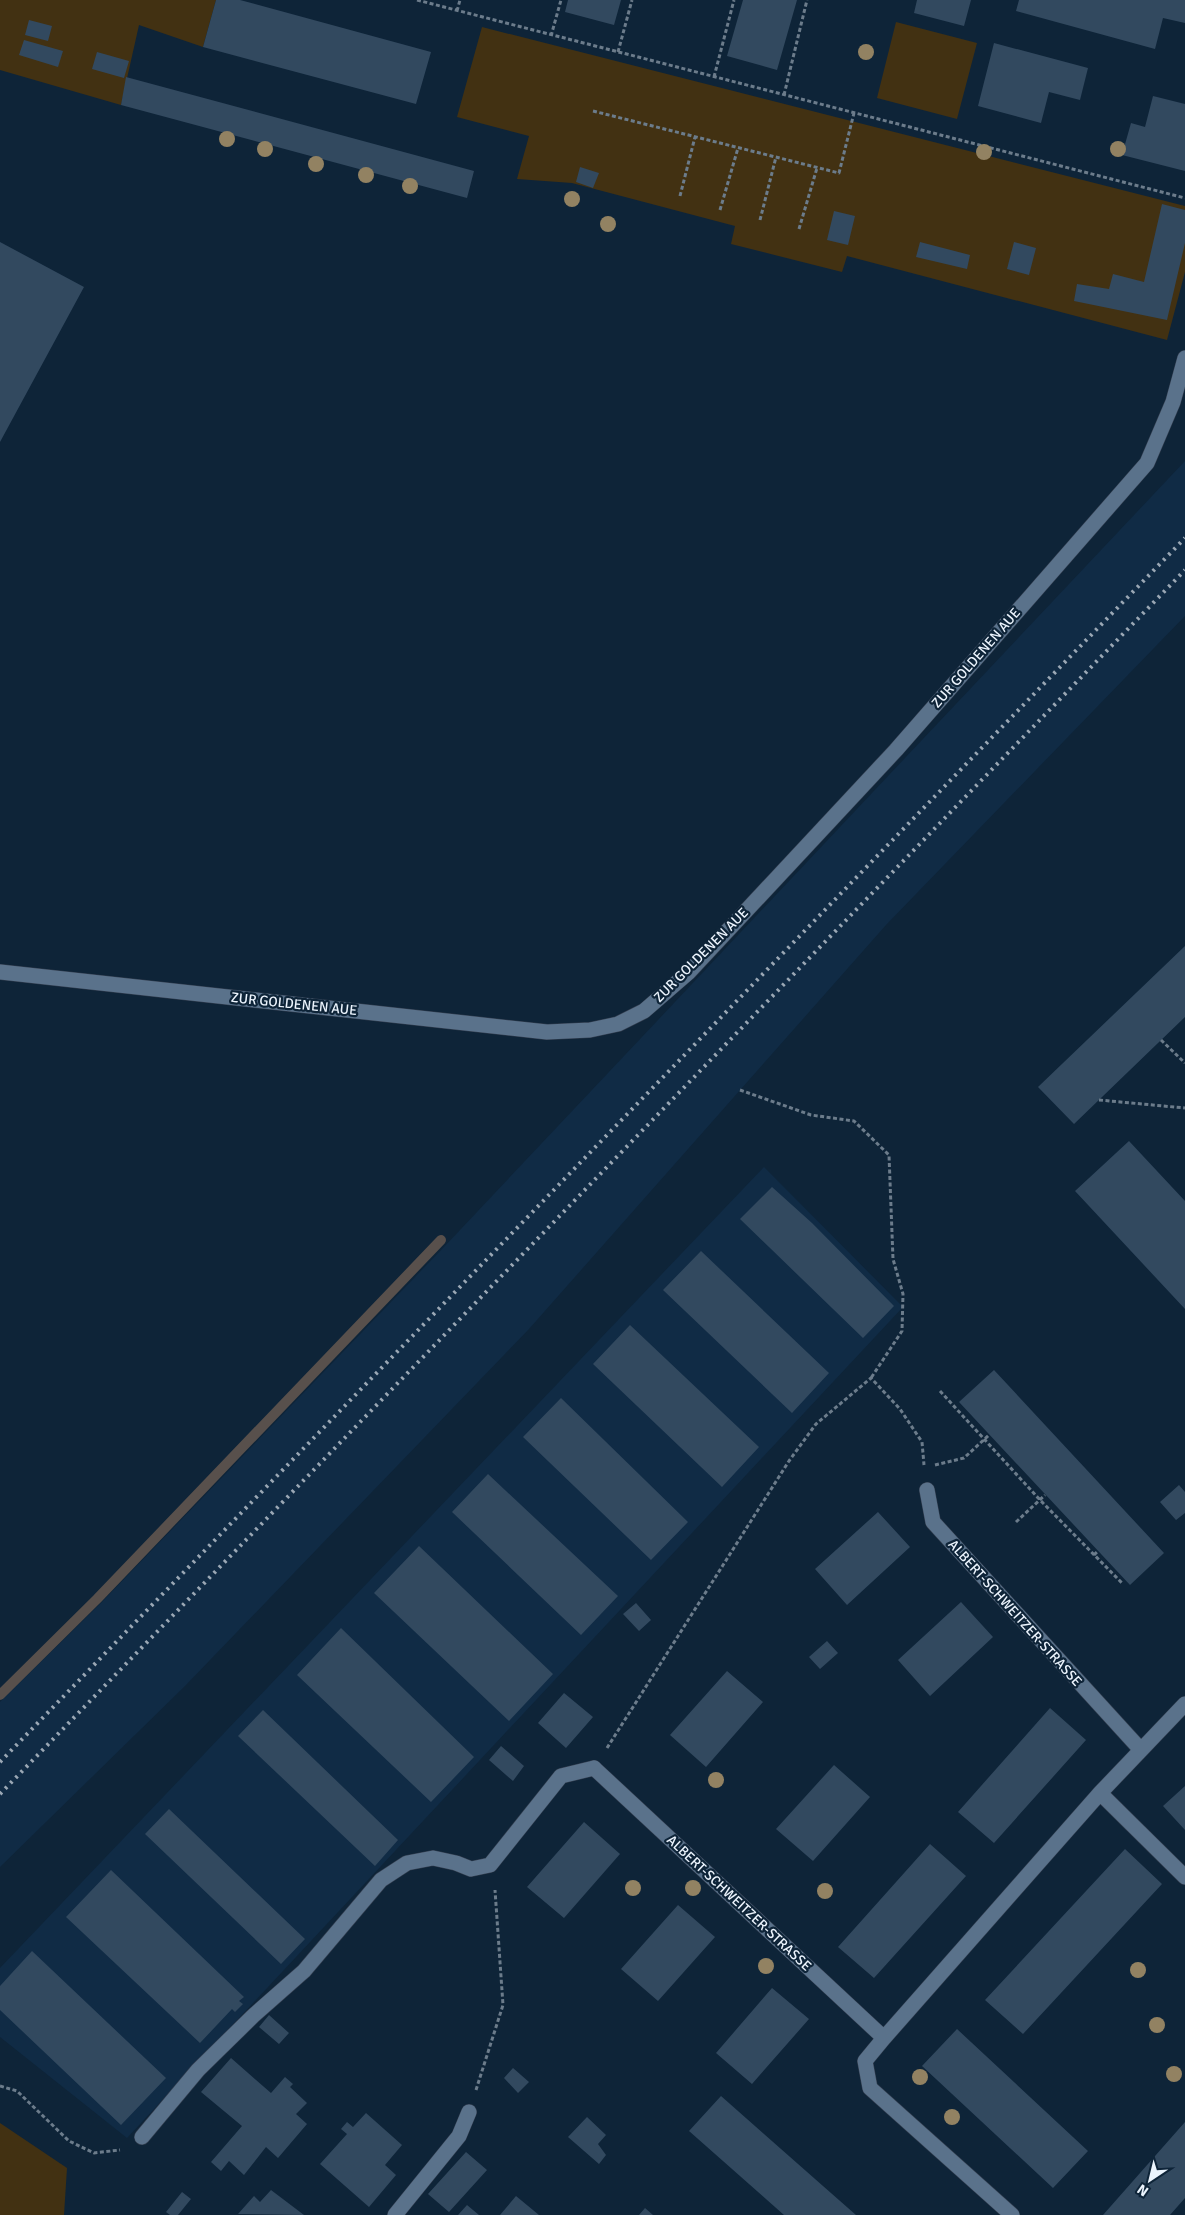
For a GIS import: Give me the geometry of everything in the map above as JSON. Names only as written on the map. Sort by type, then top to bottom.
[{"type":"street","name":"ZUR GOLDENEN AUE","points":[[0,972],[547,1032],[590,1030],[618,1024],[644,1011],[689,972],[896,750],[1147,463],[1173,402],[1185,358]]},
{"type":"street","name":"ALBERT-SCHWEITZER-STRASSE","points":[[927,1490],[933,1522],[1141,1750]]},
{"type":"street","points":[[1012,2215],[870,2088],[865,2061],[1100,1793],[1185,1704]]},
{"type":"street","name":"ALBERT-SCHWEITZER-STRASSE","points":[[594,1768],[884,2038]]},
{"type":"street","points":[[142,2137],[198,2070],[253,2016],[304,1971],[381,1880],[407,1863],[433,1858],[456,1863],[471,1869],[490,1865],[561,1776],[594,1768]]},
{"type":"street","points":[[1100,1793],[1185,1877]]},
{"type":"street","points":[[395,2215],[459,2136],[469,2112]]},
{"type":"path","points":[[417,0],[1185,198]]},
{"type":"path","points":[[457,11],[460,0]]},
{"type":"path","points":[[551,36],[560,0]]},
{"type":"path","points":[[618,52],[632,0]]},
{"type":"path","points":[[714,77],[734,0]]},
{"type":"path","points":[[784,95],[807,0]]},
{"type":"path","points":[[593,111],[839,173],[854,113]]},
{"type":"path","points":[[680,196],[695,137]]},
{"type":"path","points":[[720,210],[738,148]]},
{"type":"path","points":[[760,220],[776,158]]},
{"type":"path","points":[[800,230],[817,168]]},
{"type":"path","points":[[1161,1040],[1185,1064]]},
{"type":"path","points":[[594,1768],[789,1461],[816,1424],[871,1378],[902,1331],[903,1294],[893,1259],[889,1155],[854,1121],[810,1115],[740,1090]]},
{"type":"path","points":[[1099,1100],[1185,1108]]},
{"type":"path","points":[[871,1378],[900,1408],[922,1442],[924,1467],[964,1458],[989,1434]]},
{"type":"path","points":[[940,1391],[1040,1500],[1122,1584]]},
{"type":"path","points":[[1016,1522],[1045,1495]]},
{"type":"path","points":[[1094,1555],[1098,1551]]},
{"type":"path","points":[[469,2112],[503,2006],[495,1889]]},
{"type":"path","points":[[0,2086],[17,2091],[69,2141],[94,2154],[122,2149],[142,2137]]},
{"type":"shaded area","points":[[0,0],[216,0],[203,47],[139,25],[121,105],[0,70]]},
{"type":"shaded area","points":[[896,22],[977,43],[957,119],[877,98]]},
{"type":"shaded area","points":[[482,27],[1185,206],[1185,272],[1167,340],[847,256],[842,272],[731,244],[735,226],[572,183],[517,179],[529,136],[457,117]]},
{"type":"shaded area","points":[[1185,461],[1185,616],[886,925],[529,1329],[185,1686],[0,1867],[0,1702],[101,1603],[444,1247]]},
{"type":"shaded area","points":[[764,1167],[903,1307],[127,2138],[0,2037],[0,1968]]},
{"type":"shaded area","points":[[0,2123],[67,2168],[64,2215],[0,2215]]},
{"type":"building","points":[[216,0],[240,0],[431,52],[416,104],[203,47]]},
{"type":"building","points":[[568,0],[621,0],[614,25],[565,12]]},
{"type":"building","points":[[743,0],[797,0],[777,70],[727,56]]},
{"type":"building","points":[[917,0],[971,0],[964,26],[914,13]]},
{"type":"building","points":[[1019,0],[1185,0],[1185,23],[1163,18],[1155,49],[1016,11]]},
{"type":"building","points":[[29,20],[52,26],[48,41],[25,35]]},
{"type":"building","points":[[24,40],[63,51],[58,67],[19,55]]},
{"type":"building","points":[[994,43],[1088,68],[1080,100],[1049,92],[1041,123],[978,106]]},
{"type":"building","points":[[97,52],[129,61],[124,78],[92,69]]},
{"type":"building","points":[[126,77],[474,171],[467,198],[121,105]]},
{"type":"building","points":[[1153,96],[1185,104],[1185,171],[1122,155],[1131,123],[1145,127]]},
{"type":"building","points":[[580,167],[599,173],[593,188],[576,182]]},
{"type":"building","points":[[1162,204],[1185,210],[1185,243],[1167,320],[1074,301],[1077,284],[1109,289],[1113,274],[1144,282]]},
{"type":"building","points":[[834,211],[855,216],[848,245],[827,240]]},
{"type":"building","points":[[0,242],[84,287],[0,442]]},
{"type":"building","points":[[920,242],[970,255],[967,269],[916,257]]},
{"type":"building","points":[[1014,242],[1036,248],[1029,275],[1007,269]]},
{"type":"building","points":[[1185,946],[1185,1017],[1074,1124],[1038,1087]]},
{"type":"building","points":[[1129,1141],[1185,1201],[1185,1309],[1075,1191]]},
{"type":"building","points":[[772,1187],[812,1223],[894,1306],[863,1338],[740,1219]]},
{"type":"building","points":[[701,1251],[829,1373],[792,1413],[663,1290]]},
{"type":"building","points":[[630,1325],[759,1447],[722,1487],[593,1364]]},
{"type":"building","points":[[994,1370],[1164,1553],[1130,1585],[959,1402]]},
{"type":"building","points":[[561,1398],[688,1522],[651,1560],[523,1437]]},
{"type":"building","points":[[488,1474],[618,1596],[581,1635],[452,1512]]},
{"type":"building","points":[[1179,1485],[1185,1492],[1185,1513],[1176,1520],[1160,1502]]},
{"type":"building","points":[[878,1512],[910,1547],[847,1605],[815,1569]]},
{"type":"building","points":[[419,1546],[553,1674],[509,1721],[374,1593]]},
{"type":"building","points":[[961,1602],[993,1637],[930,1696],[898,1660]]},
{"type":"building","points":[[636,1603],[651,1620],[639,1631],[623,1614]]},
{"type":"building","points":[[341,1628],[474,1757],[431,1802],[297,1675]]},
{"type":"building","points":[[827,1641],[838,1653],[820,1669],[809,1657]]},
{"type":"building","points":[[727,1671],[763,1702],[706,1767],[670,1735]]},
{"type":"building","points":[[564,1693],[593,1717],[566,1748],[538,1723]]},
{"type":"building","points":[[1050,1708],[1086,1740],[994,1843],[958,1812]]},
{"type":"building","points":[[263,1710],[398,1840],[375,1866],[238,1736]]},
{"type":"building","points":[[501,1746],[524,1766],[513,1781],[489,1760]]},
{"type":"building","points":[[834,1765],[870,1797],[813,1861],[776,1829]]},
{"type":"building","points":[[1185,1786],[1185,1830],[1163,1806]]},
{"type":"building","points":[[169,1809],[305,1939],[281,1964],[145,1834]]},
{"type":"building","points":[[584,1822],[620,1854],[564,1918],[527,1887]]},
{"type":"building","points":[[930,1844],[966,1876],[874,1978],[838,1947]]},
{"type":"building","points":[[1125,1849],[1162,1884],[1023,2034],[985,2000]]},
{"type":"building","points":[[111,1870],[244,1997],[239,2001],[243,2004],[235,2012],[232,2009],[200,2043],[66,1917]]},
{"type":"building","points":[[678,1905],[715,1937],[658,2001],[621,1969]]},
{"type":"building","points":[[32,1951],[166,2078],[121,2125],[0,2010],[0,1986]]},
{"type":"building","points":[[772,1988],[809,2019],[752,2084],[716,2053]]},
{"type":"building","points":[[269,2015],[289,2033],[279,2044],[259,2027]]},
{"type":"building","points":[[957,2029],[1088,2151],[1053,2188],[922,2066]]},
{"type":"building","points":[[231,2058],[271,2093],[285,2077],[293,2084],[290,2087],[307,2103],[296,2114],[307,2124],[278,2158],[266,2147],[244,2175],[229,2161],[221,2171],[211,2162],[242,2126],[201,2092]]},
{"type":"building","points":[[513,2068],[529,2082],[518,2093],[504,2078]]},
{"type":"building","points":[[721,2096],[856,2215],[784,2215],[689,2131]]},
{"type":"building","points":[[366,2113],[402,2145],[385,2165],[396,2175],[369,2207],[320,2164],[347,2134],[341,2129],[347,2122],[353,2127]]},
{"type":"building","points":[[587,2117],[606,2135],[598,2144],[606,2155],[599,2164],[568,2137]]},
{"type":"building","points":[[1185,2122],[1185,2198],[1170,2215],[1103,2215]]},
{"type":"building","points":[[466,2152],[487,2170],[449,2212],[428,2194]]},
{"type":"building","points":[[271,2190],[304,2215],[238,2214],[254,2196],[260,2202]]},
{"type":"building","points":[[182,2192],[191,2199],[178,2215],[170,2215],[166,2212]]},
{"type":"building","points":[[516,2196],[539,2215],[500,2215]]},
{"type":"building","points":[[467,2205],[479,2215],[458,2215]]},
{"type":"building","points":[[645,2208],[653,2215],[639,2215]]},
{"type":"waterway","points":[[0,1695],[97,1599],[441,1240]]},
{"type":"railway","points":[[0,1762],[1185,538]]},
{"type":"railway","points":[[0,1794],[1185,570]]}]
